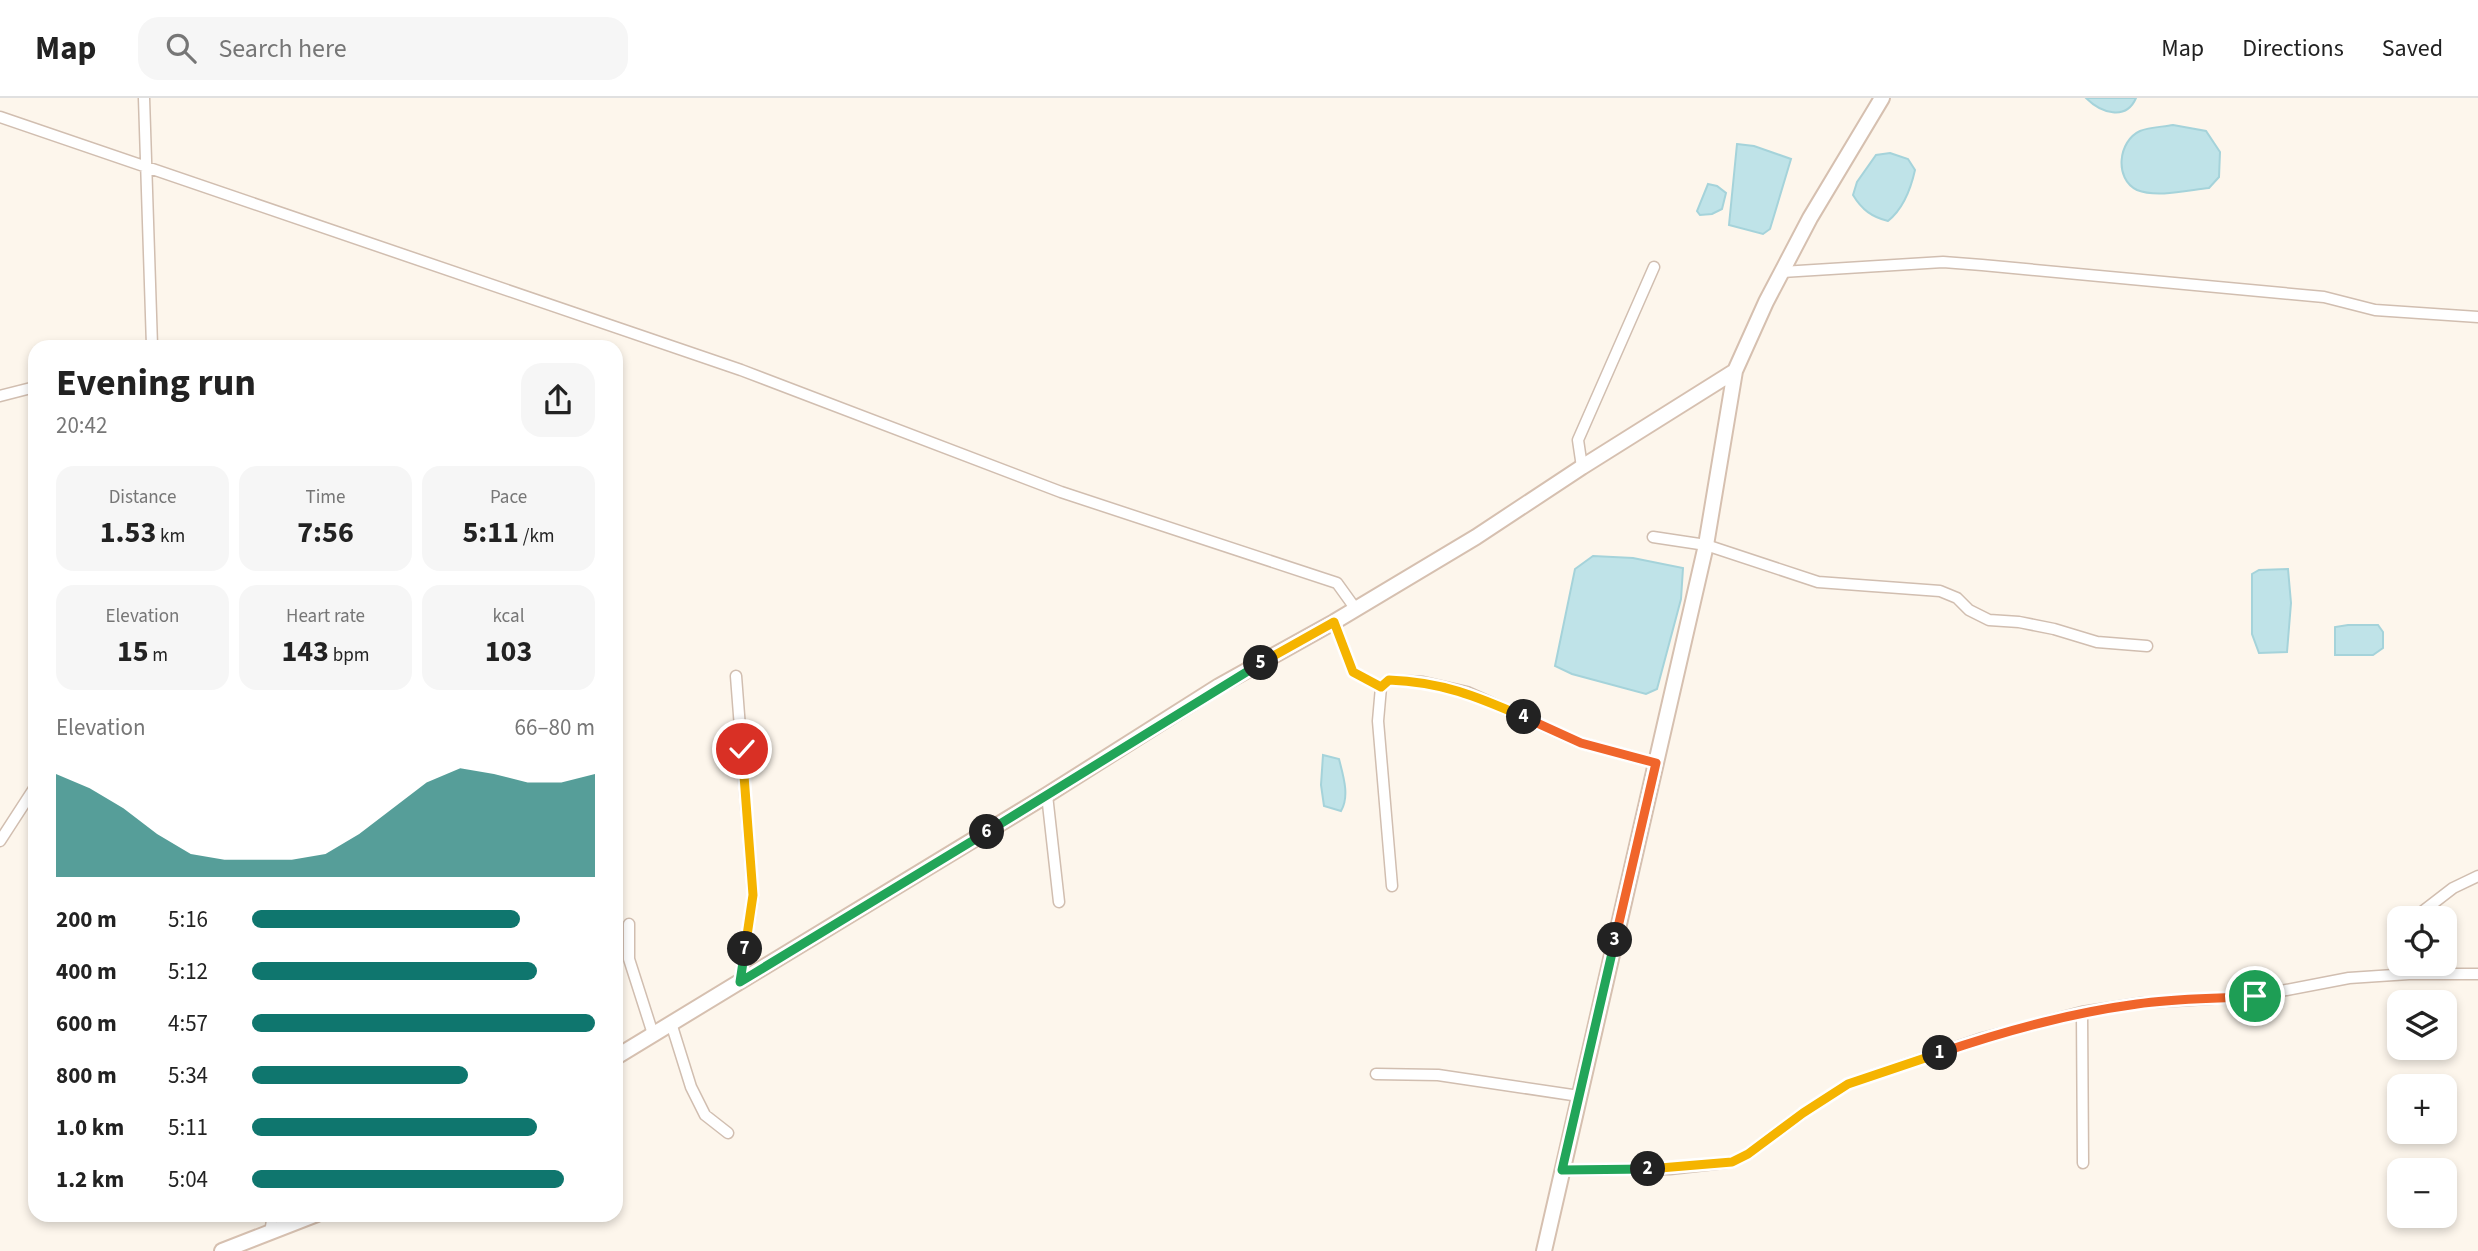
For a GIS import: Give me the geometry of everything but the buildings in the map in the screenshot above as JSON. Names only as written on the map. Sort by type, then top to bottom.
[{"type":"main road","points":[[1544,1251],[1706,545],[1735,371],[1810,218],[1882,98]]},
{"type":"main road","points":[[623,1053],[1047,795],[1219,686],[1334,622],[1476,537],[1735,371]]},
{"type":"main road","points":[[222,1251],[297,1222]]},
{"type":"street","points":[[144,98],[152,340]]},
{"type":"street","points":[[0,117],[741,370],[1061,492],[1337,583],[1355,608]]},
{"type":"street","points":[[1782,272],[1943,262],[2325,297],[2375,310],[2478,317]]},
{"type":"street","points":[[1582,467],[1578,440],[1654,267]]},
{"type":"street","points":[[0,396],[28,389]]},
{"type":"street","points":[[1653,537],[1706,545],[1818,582],[1940,591],[1957,598],[1969,610],[1989,620],[2030,624],[2097,642],[2147,646]]},
{"type":"street","points":[[1334,622],[1353,672],[1381,687]]},
{"type":"street","points":[[736,676],[753,895],[740,982]]},
{"type":"street","points":[[1392,886],[1378,721],[1381,687],[1389,680],[1423,682],[1467,692],[1581,743],[1656,763]]},
{"type":"street","points":[[1047,795],[1059,902]]},
{"type":"street","points":[[0,841],[28,798]]},
{"type":"street","points":[[2430,906],[2453,888],[2478,876]]},
{"type":"street","points":[[629,924],[629,959],[653,1034]]},
{"type":"street","points":[[1562,1170],[1670,1168],[1732,1162],[1748,1154],[1848,1084],[1983,1038],[2082,1012],[2141,1003],[2255,996],[2387,972]]},
{"type":"street","points":[[2457,972],[2478,974]]},
{"type":"street","points":[[2082,1012],[2083,1163]]},
{"type":"street","points":[[671,1023],[691,1087],[705,1115],[728,1133]]},
{"type":"street","points":[[1376,1074],[1438,1075],[1579,1096]]},
{"type":"street","points":[[270,1233],[272,1222]]},
{"type":"water","points":[[2086,98],[2136,98],[2126,110],[2113,112],[2099,108]]},
{"type":"water","points":[[2173,125],[2206,131],[2220,152],[2219,177],[2209,188],[2163,193],[2137,190],[2125,178],[2122,169],[2123,151],[2127,143],[2140,131]]},
{"type":"water","points":[[1737,144],[1754,146],[1791,159],[1770,229],[1763,234],[1729,225]]},
{"type":"water","points":[[1890,153],[1908,159],[1915,170],[1906,198],[1888,221],[1868,212],[1853,195],[1857,182],[1876,155]]},
{"type":"water","points":[[1708,184],[1717,186],[1726,193],[1722,209],[1712,214],[1700,215],[1697,211]]},
{"type":"water","points":[[1593,556],[1633,558],[1683,568],[1681,599],[1657,689],[1646,694],[1572,674],[1555,666],[1575,569]]},
{"type":"water","points":[[2288,569],[2291,603],[2287,652],[2259,653],[2252,634],[2252,574],[2259,570]]},
{"type":"water","points":[[2378,625],[2383,632],[2383,648],[2373,655],[2335,655],[2335,627]]},
{"type":"water","points":[[1323,755],[1339,759],[1345,792],[1341,811],[1324,806],[1321,785]]},
{"type":"route","points":[[742,749],[753,895],[740,982],[1047,795],[1219,686],[1334,622],[1353,672],[1381,687],[1389,680],[1423,682],[1467,692],[1581,743],[1656,763],[1562,1170],[1670,1168],[1732,1162],[1748,1154],[1848,1084],[1983,1038],[2082,1012],[2141,1003],[2255,996]]}]
